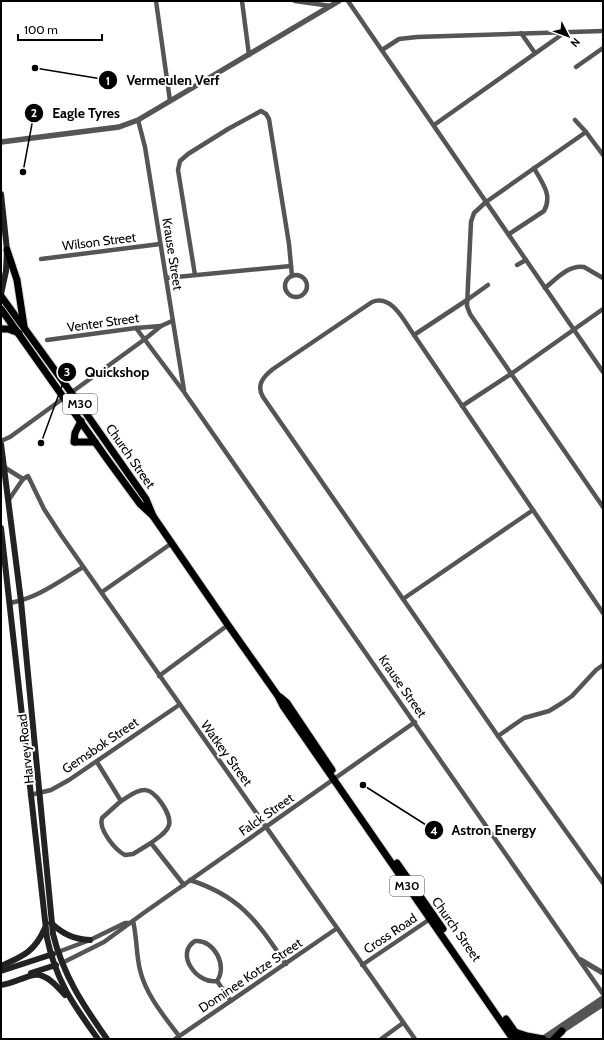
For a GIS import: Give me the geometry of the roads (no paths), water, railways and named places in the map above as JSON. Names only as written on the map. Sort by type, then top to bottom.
[{"type":"main road","points":[[1,194],[8,250],[17,280],[22,331],[1,329]]},
{"type":"main road","points":[[1,295],[6,271],[8,250]]},
{"type":"main road","name":"Church Street","points":[[1,295],[64,397],[95,442],[140,504],[153,516],[278,696],[283,706],[514,1035]]},
{"type":"main road","name":"Church Street","points":[[1,309],[22,331],[71,392],[146,499],[153,516]]},
{"type":"main road","points":[[81,420],[75,433],[75,442],[95,442]]},
{"type":"main road","name":"Harvey Road","points":[[1,443],[21,601],[51,923],[62,963],[82,1002],[107,1039]]},
{"type":"main road","name":"Harvey Road","points":[[1,528],[45,927],[50,955],[69,999],[98,1039]]},
{"type":"main road","name":"Church Street","points":[[335,779],[430,918],[514,1035],[520,1039]]},
{"type":"main road","points":[[51,923],[69,936],[90,940]]},
{"type":"main road","points":[[1,966],[21,956],[34,947],[45,927]]},
{"type":"main road","name":"Falck Street","points":[[1,971],[58,952]]},
{"type":"main road","name":"Falck Street","points":[[1,984],[62,963]]},
{"type":"main road","points":[[1,984],[9,984],[35,975],[46,978],[52,982],[69,999]]},
{"type":"main road","points":[[554,1039],[562,1031]]},
{"type":"main road","points":[[514,1035],[542,1039]]},
{"type":"street","points":[[156,1],[170,101]]},
{"type":"street","points":[[242,1],[249,55]]},
{"type":"street","points":[[295,1],[331,6]]},
{"type":"street","points":[[1,142],[119,127],[138,120],[339,1]]},
{"type":"street","points":[[348,1],[603,372]]},
{"type":"street","points":[[382,50],[394,42],[404,38],[603,31]]},
{"type":"street","points":[[521,33],[535,53]]},
{"type":"street","points":[[434,125],[564,33]]},
{"type":"street","points":[[576,67],[603,48]]},
{"type":"street","points":[[195,275],[181,195],[179,164],[188,154],[228,129],[261,111],[266,114],[269,119],[292,266],[292,276]]},
{"type":"street","name":"Krause Street","points":[[138,120],[145,147],[184,392]]},
{"type":"street","points":[[575,120],[603,155]]},
{"type":"street","points":[[586,132],[486,202],[474,213],[472,222],[467,300],[470,314],[603,507]]},
{"type":"street","points":[[509,234],[544,211],[546,207],[548,198],[534,168]]},
{"type":"street","name":"Wilson Street","points":[[40,259],[160,244]]},
{"type":"street","points":[[517,265],[526,260]]},
{"type":"street","points":[[166,278],[292,266]]},
{"type":"street","points":[[545,288],[571,268],[580,266],[584,266],[603,278]]},
{"type":"street","points":[[298,275],[306,280],[307,290],[300,296],[291,296],[286,289],[287,280],[292,276],[298,275]]},
{"type":"street","points":[[414,334],[488,285]]},
{"type":"street","points":[[603,613],[414,334],[392,305],[381,300],[376,301],[273,369],[262,380],[260,389],[263,397],[498,736],[603,883]]},
{"type":"street","points":[[462,406],[511,374],[603,309]]},
{"type":"street","points":[[1,443],[161,326],[172,321]]},
{"type":"street","name":"Venter Street","points":[[47,340],[161,326]]},
{"type":"street","name":"Krause Street","points":[[136,328],[184,392],[581,960],[603,994]]},
{"type":"street","points":[[4,467],[23,479],[8,501]]},
{"type":"street","name":"Watkey Street","points":[[23,479],[28,476],[44,509],[83,567],[102,592],[179,705],[414,1039]]},
{"type":"street","points":[[403,599],[533,510]]},
{"type":"street","points":[[102,592],[172,543]]},
{"type":"street","points":[[9,603],[21,601],[37,594],[83,567]]},
{"type":"street","points":[[159,676],[228,625]]},
{"type":"street","points":[[498,736],[524,718],[549,711],[562,703],[572,696],[596,670],[603,665]]},
{"type":"street","name":"Gemsbok Street","points":[[30,795],[60,786],[179,705]]},
{"type":"street","name":"Falck Street","points":[[62,963],[104,942],[415,722]]},
{"type":"street","points":[[97,762],[121,801]]},
{"type":"street","points":[[143,790],[148,790],[157,798],[170,819],[170,824],[165,832],[133,854],[125,855],[119,851],[104,831],[101,822],[102,818],[121,801],[143,790]]},
{"type":"street","points":[[151,842],[184,885]]},
{"type":"street","points":[[190,880],[215,890],[228,897],[242,908],[264,932],[286,964]]},
{"type":"street","name":"Cross Road","points":[[362,965],[430,918]]},
{"type":"street","points":[[131,922],[136,938],[140,970],[147,989],[177,1038]]},
{"type":"street","name":"Falck Street","points":[[58,952],[90,940],[124,923],[131,922]]},
{"type":"street","name":"Dominee Kotze Street","points":[[177,1038],[336,929]]},
{"type":"street","points":[[195,941],[204,942],[213,949],[218,956],[221,965],[220,977],[217,981],[206,981],[192,969],[187,954],[191,944],[195,941]]},
{"type":"street","points":[[581,960],[603,973]]},
{"type":"street","points":[[217,981],[231,1001]]},
{"type":"street","points":[[542,1039],[603,998]]},
{"type":"street","points":[[550,1039],[603,1004]]},
{"type":"street","points":[[381,1039],[404,1023]]},
{"type":"place","name":"Vermeulen Verf","points":[[35,68]]},
{"type":"place","name":"Eagle Tyres","points":[[23,172]]},
{"type":"place","name":"Quickshop","points":[[41,443]]},
{"type":"place","name":"Astron Energy","points":[[363,785]]}]
